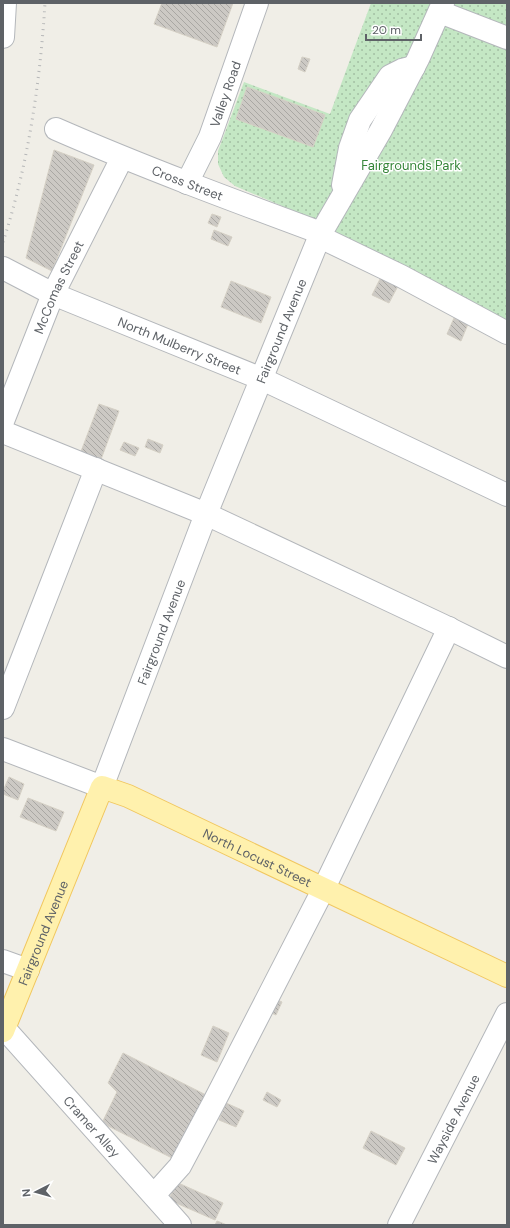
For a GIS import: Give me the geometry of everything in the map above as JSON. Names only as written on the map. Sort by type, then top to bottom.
[{"type":"main road","name":"North Locust Street","points":[[102,787],[128,796],[507,976]]},
{"type":"main road","name":"Fairground Avenue","points":[[4,1029],[102,787]]},
{"type":"street","points":[[3,37],[5,3]]},
{"type":"street","name":"Valley Road","points":[[187,183],[210,137],[257,3]]},
{"type":"street","points":[[442,7],[507,38]]},
{"type":"street","name":"Fairground Avenue","points":[[102,787],[206,514],[320,235],[381,130],[442,7]]},
{"type":"street","name":"Cross Street","points":[[56,129],[122,158],[320,235],[401,276],[507,334]]},
{"type":"street","name":"McComas Street","points":[[3,421],[53,294],[122,158]]},
{"type":"street","name":"North Mulberry Street","points":[[3,268],[53,294],[262,378],[507,495]]},
{"type":"street","points":[[3,432],[206,514],[449,628],[507,657]]},
{"type":"street","points":[[3,708],[96,469]]},
{"type":"street","points":[[154,1195],[180,1166],[324,888],[449,628]]},
{"type":"street","name":"North Locust Street","points":[[3,750],[102,787]]},
{"type":"street","points":[[3,961],[28,970]]},
{"type":"street","name":"Wayside Avenue","points":[[399,1225],[507,1014]]},
{"type":"street","name":"Cramer Alley","points":[[4,1029],[180,1225]]},
{"type":"green space","name":"Fairgrounds Park","points":[[371,3],[507,3],[507,325],[336,234],[336,229],[235,186],[224,177],[218,164],[218,151],[244,82],[330,114]]},
{"type":"building","points":[[162,3],[233,3],[217,47],[154,24]]},
{"type":"building","points":[[302,57],[310,59],[305,72],[298,69]]},
{"type":"building","points":[[247,87],[325,115],[313,147],[236,119]]},
{"type":"building","points":[[54,150],[94,165],[52,271],[26,258]]},
{"type":"building","points":[[212,214],[221,217],[217,227],[208,223]]},
{"type":"building","points":[[214,230],[232,237],[228,246],[211,239]]},
{"type":"building","points":[[381,277],[398,286],[389,303],[372,295]]},
{"type":"building","points":[[231,281],[271,297],[261,323],[221,307]]},
{"type":"building","points":[[454,318],[468,324],[461,341],[447,334]]},
{"type":"building","points":[[99,404],[119,411],[100,462],[80,454]]},
{"type":"building","points":[[148,439],[163,445],[160,453],[145,447]]},
{"type":"building","points":[[124,442],[139,448],[135,456],[120,450]]},
{"type":"building","points":[[9,777],[24,784],[18,800],[3,794]]},
{"type":"building","points":[[28,798],[64,812],[56,831],[20,817]]},
{"type":"building","points":[[275,999],[282,1002],[276,1015],[269,1012]]},
{"type":"building","points":[[213,1026],[229,1033],[217,1062],[201,1055]]},
{"type":"building","points":[[123,1053],[208,1096],[176,1160],[102,1123],[117,1092],[108,1083]]},
{"type":"building","points":[[267,1092],[281,1100],[277,1107],[263,1100]]},
{"type":"building","points":[[226,1103],[244,1111],[236,1127],[219,1120]]},
{"type":"building","points":[[371,1131],[405,1148],[396,1165],[363,1148]]},
{"type":"building","points":[[176,1182],[223,1203],[215,1220],[169,1200]]},
{"type":"building","points":[[217,1221],[227,1225],[215,1225]]},
{"type":"railway","points":[[3,242],[12,213],[32,124],[40,64],[45,3]]}]
